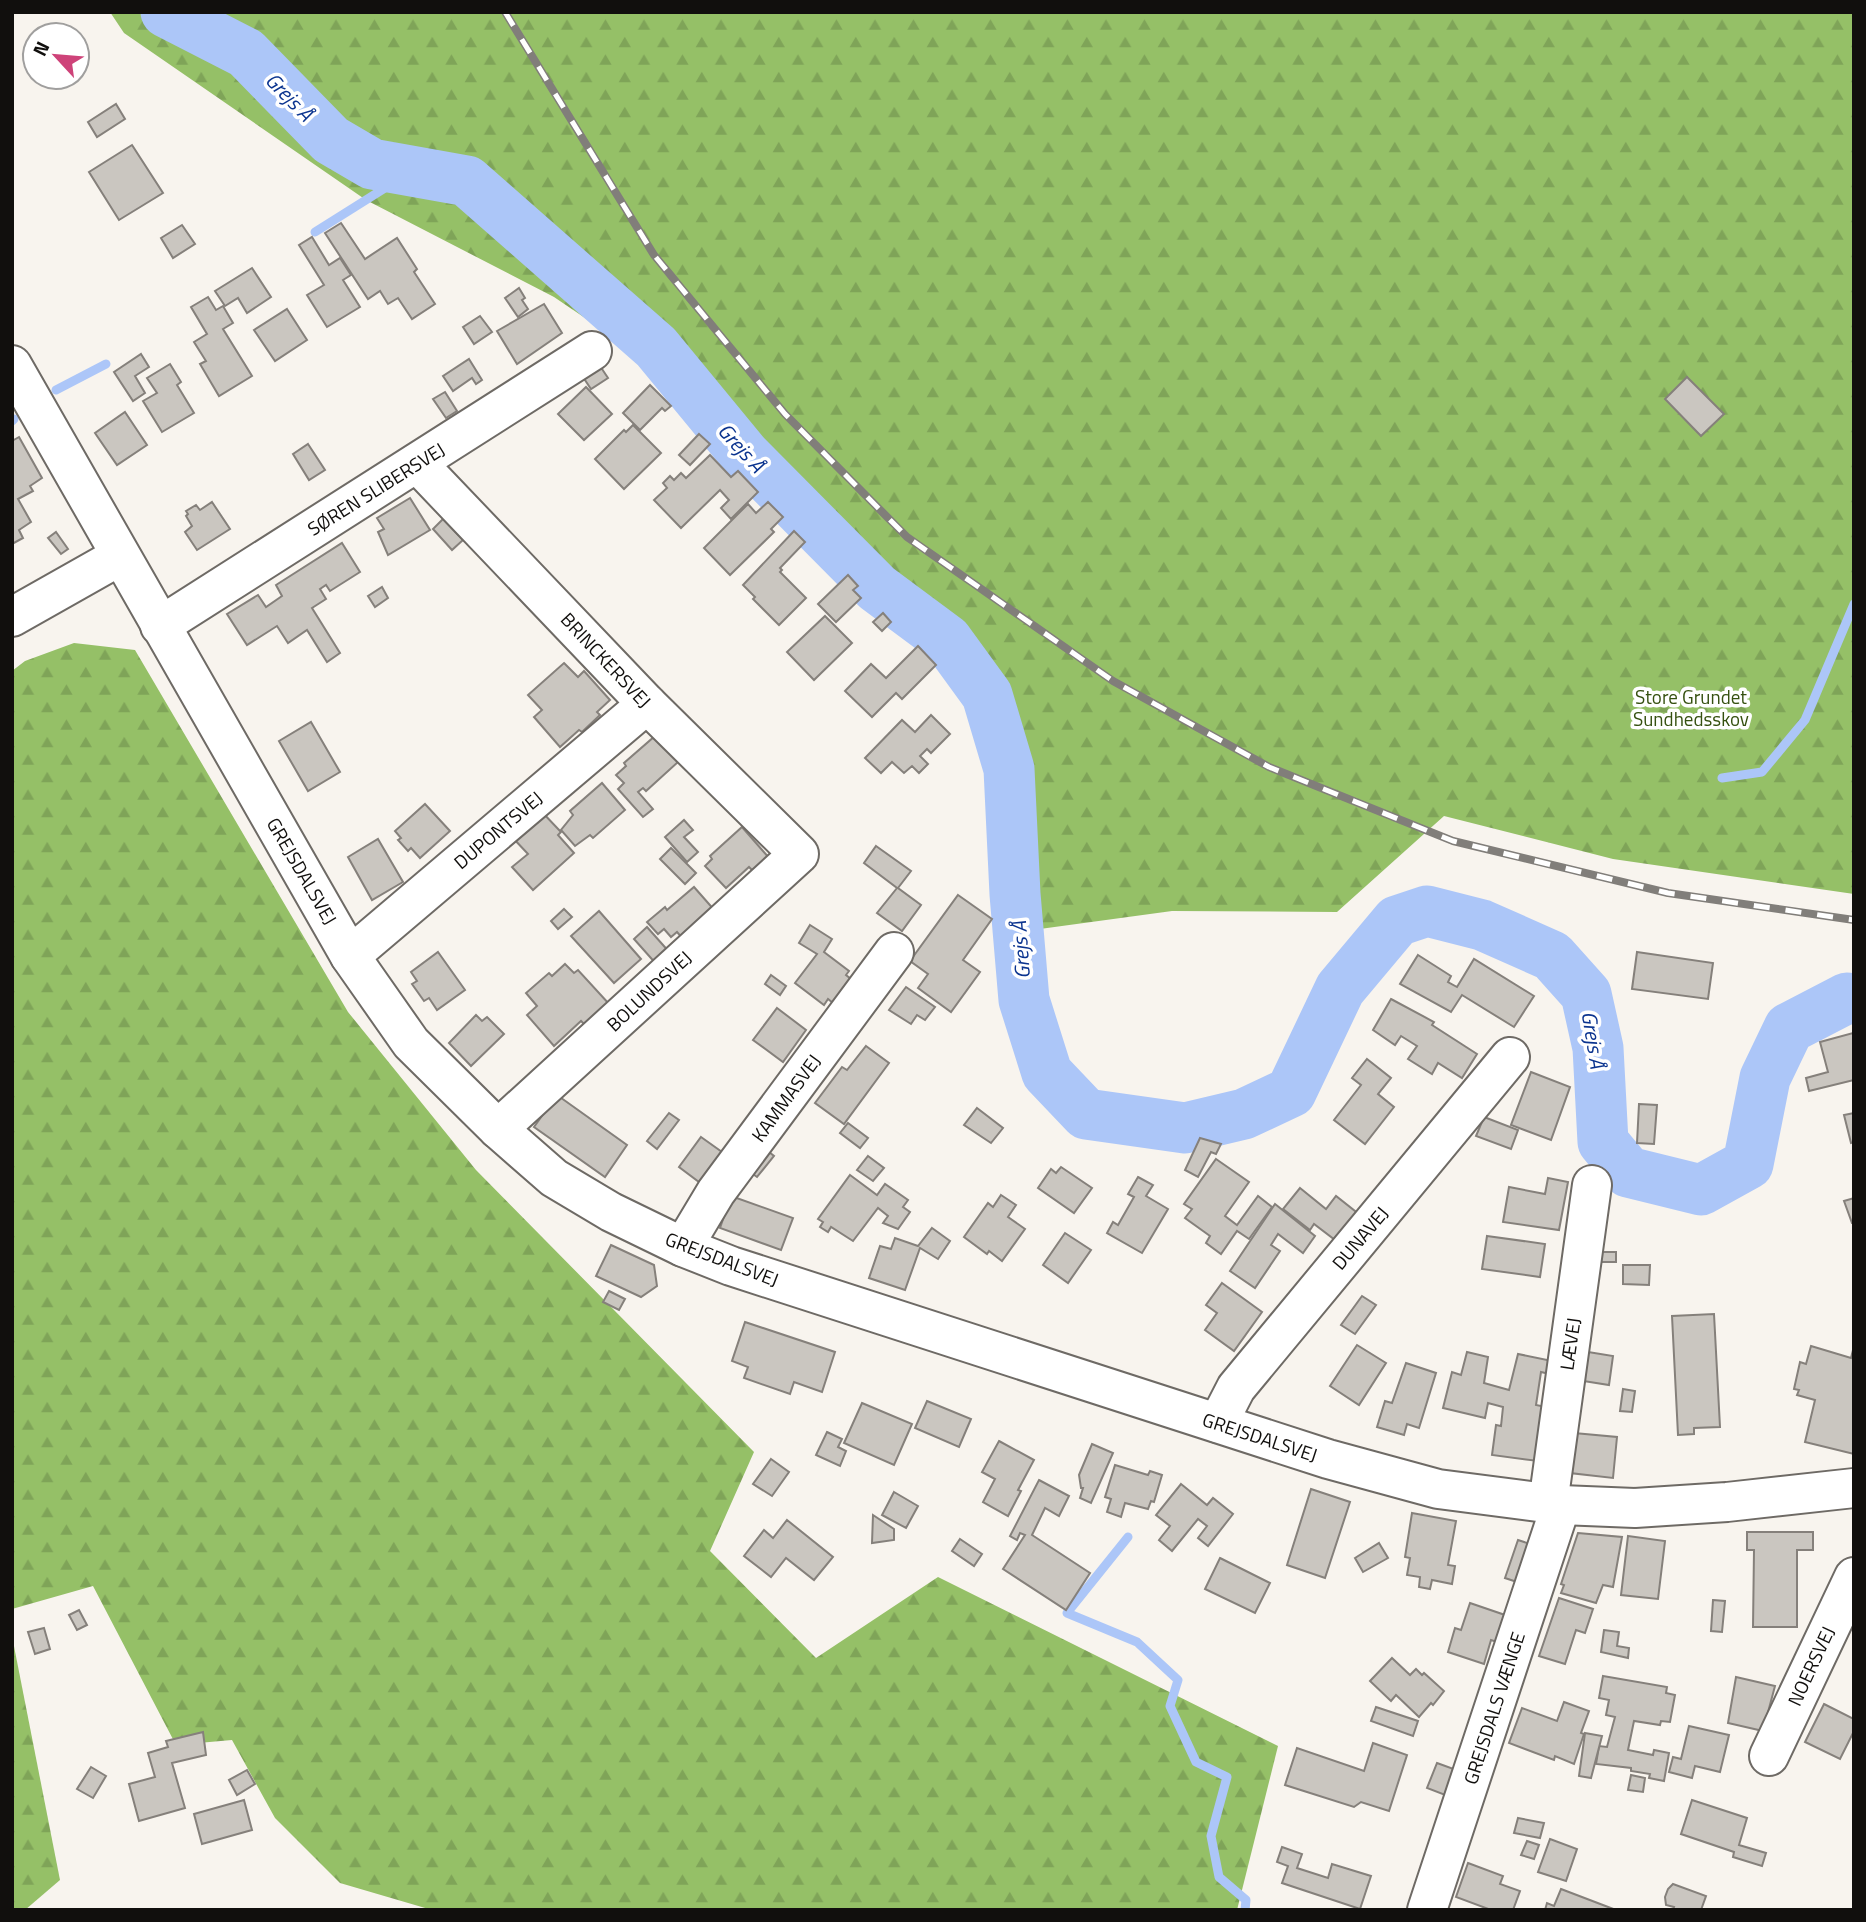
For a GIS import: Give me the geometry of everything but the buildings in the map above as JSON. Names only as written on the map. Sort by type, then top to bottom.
[{"type":"street","name":"SØREN SLIBERSVEJ","points":[[160,626],[592,351]]},
{"type":"street","name":"GREJSDALSVEJ","points":[[12,365],[350,956],[411,1043],[498,1129],[554,1178],[611,1212],[683,1247],[732,1266],[1328,1459],[1438,1489],[1554,1505],[1648,1507],[1727,1502],[1854,1488]]},
{"type":"street","name":"BRINCKERSVEJ","points":[[416,463],[647,704],[799,854]]},
{"type":"street","points":[[12,617],[120,556]]},
{"type":"street","name":"DUPONTSVEJ","points":[[350,956],[647,704]]},
{"type":"street","name":"BOLUNDSVEJ","points":[[498,1129],[799,854]]},
{"type":"street","name":"KAMMASVEJ","points":[[683,1247],[716,1192],[894,952]]},
{"type":"street","name":"DUNAVEJ","points":[[1218,1423],[1236,1388],[1510,1057]]},
{"type":"street","name":"LÆVEJ","points":[[1554,1505],[1592,1185]]},
{"type":"street","name":"GREJSDALS VÆNGE","points":[[1431,1908],[1554,1505]]},
{"type":"street","name":"NOERSVEJ","points":[[1769,1756],[1854,1577]]},
{"type":"green space","name":"Store Grundet Sundhedsskov","points":[[110,12],[1854,12],[1854,894],[1613,859],[1444,816],[1337,912],[1172,911],[1003,934],[987,730],[956,671],[870,598],[647,360],[554,297],[366,200],[124,33]]},
{"type":"green space","points":[[74,643],[135,650],[348,1012],[476,1170],[754,1452],[710,1551],[816,1658],[938,1577],[1278,1746],[1237,1910],[432,1910],[340,1883],[275,1818],[232,1740],[176,1745],[93,1586],[12,1609],[12,671],[25,661]]},
{"type":"green space","points":[[12,1636],[60,1880],[25,1910],[12,1910]]},
{"type":"waterway","name":"Grejs Å","points":[[166,12],[246,53],[331,140],[372,164],[467,181],[656,347],[745,455],[877,588],[947,640],[987,695],[1009,769],[1015,894],[1024,1000],[1047,1073],[1086,1114],[1185,1128],[1244,1114],[1291,1092],[1340,989],[1397,921],[1427,911],[1482,925],[1552,956],[1586,994],[1598,1048],[1603,1142],[1628,1172],[1701,1190],[1748,1164],[1765,1078],[1789,1028],[1847,998],[1854,999]]},
{"type":"waterway","points":[[315,232],[412,171]]},
{"type":"waterway","points":[[56,390],[106,364]]},
{"type":"waterway","points":[[1722,778],[1762,772],[1805,720],[1854,604]]},
{"type":"waterway","points":[[1128,1537],[1067,1613],[1137,1642],[1178,1680],[1170,1706],[1196,1762],[1227,1777],[1211,1836],[1219,1877],[1246,1900],[1245,1910]]},
{"type":"railway","points":[[505,12],[654,255],[785,414],[907,537],[1113,681],[1269,767],[1453,841],[1668,893],[1854,920]]}]
